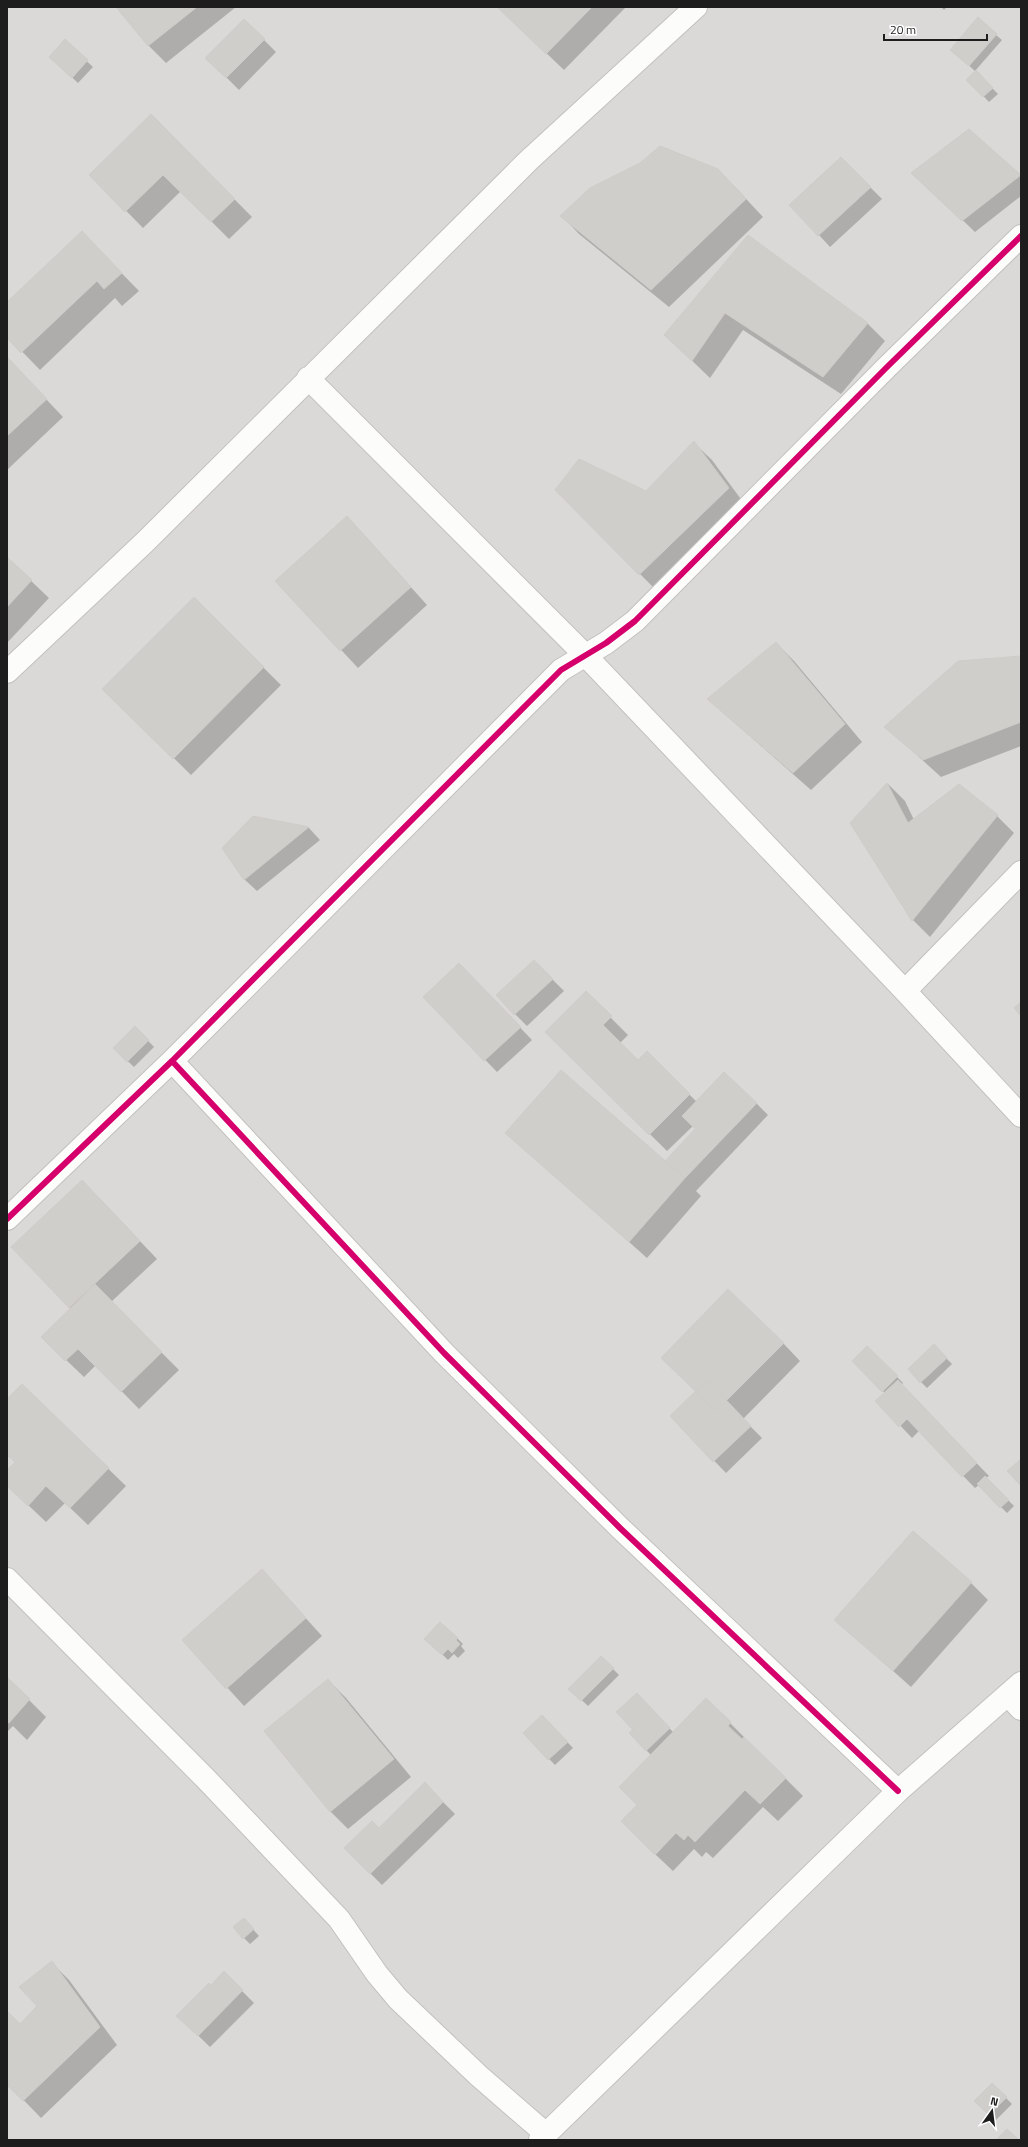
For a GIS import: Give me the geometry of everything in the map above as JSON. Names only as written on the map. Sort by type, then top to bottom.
[{"type":"street","points":[[7,672],[145,542],[308,378],[529,160],[696,7]]},
{"type":"street","points":[[7,1219],[172,1061],[560,670],[574,661],[586,656],[635,621],[887,367],[1021,236]]},
{"type":"street","points":[[308,378],[586,656],[905,991],[1021,1116]]},
{"type":"street","points":[[905,991],[1021,872]]},
{"type":"street","points":[[172,1061],[444,1353],[620,1528],[898,1792]]},
{"type":"street","points":[[7,1579],[206,1779],[333,1914],[377,1974],[398,1999],[543,2137],[898,1792],[1017,1696]]},
{"type":"shaded area","points":[[7,7],[1021,7],[1021,2140],[7,2140]]},
{"type":"building","points":[[116,7],[197,7],[148,46]]},
{"type":"building","points":[[497,7],[592,7],[546,54]]},
{"type":"building","points":[[978,17],[997,34],[969,66],[950,50]]},
{"type":"building","points":[[244,19],[265,39],[226,78],[205,58]]},
{"type":"building","points":[[65,39],[88,60],[72,78],[49,57]]},
{"type":"building","points":[[976,70],[993,88],[983,97],[966,80]]},
{"type":"building","points":[[151,114],[235,199],[211,222],[163,175],[125,212],[89,175]]},
{"type":"building","points":[[969,129],[1021,175],[962,221],[911,173]]},
{"type":"building","points":[[660,146],[718,169],[746,199],[651,290],[560,216],[590,188],[640,163]]},
{"type":"building","points":[[841,157],[871,187],[818,236],[789,205]]},
{"type":"building","points":[[82,231],[122,273],[104,289],[97,281],[21,353],[7,338],[7,302]]},
{"type":"building","points":[[748,235],[868,323],[823,377],[725,313],[692,361],[664,335]]},
{"type":"building","points":[[7,357],[47,399],[7,436]]},
{"type":"building","points":[[694,441],[729,488],[639,575],[555,490],[579,459],[646,491]]},
{"type":"building","points":[[347,516],[411,587],[340,651],[275,581]]},
{"type":"building","points":[[7,557],[32,580],[7,607]]},
{"type":"building","points":[[194,597],[264,667],[173,759],[102,689]]},
{"type":"building","points":[[776,642],[845,724],[793,773],[707,699]]},
{"type":"building","points":[[1021,656],[1021,722],[923,760],[884,727],[958,661]]},
{"type":"building","points":[[887,783],[908,823],[959,784],[998,815],[912,921],[850,823]]},
{"type":"building","points":[[253,816],[309,827],[244,880],[222,848]]},
{"type":"building","points":[[534,960],[553,979],[514,1015],[496,995]]},
{"type":"building","points":[[459,963],[521,1027],[484,1061],[423,997]]},
{"type":"building","points":[[586,991],[612,1016],[603,1025],[638,1060],[647,1051],[690,1094],[649,1135],[545,1032]]},
{"type":"building","points":[[1021,1002],[1021,1016],[1014,1008]]},
{"type":"building","points":[[135,1026],[149,1040],[127,1062],[113,1048]]},
{"type":"building","points":[[561,1070],[685,1178],[629,1242],[505,1133]]},
{"type":"building","points":[[724,1072],[757,1103],[685,1178],[665,1161],[695,1129],[682,1116]]},
{"type":"building","points":[[82,1180],[140,1241],[69,1308],[11,1247]]},
{"type":"building","points":[[95,1284],[162,1352],[121,1392],[78,1349],[65,1361],[41,1337]]},
{"type":"building","points":[[728,1289],[784,1343],[716,1411],[661,1358]]},
{"type":"building","points":[[934,1344],[947,1358],[920,1383],[908,1369]]},
{"type":"building","points":[[867,1346],[898,1376],[882,1392],[852,1361]]},
{"type":"building","points":[[707,1380],[751,1426],[713,1462],[670,1416]]},
{"type":"building","points":[[898,1380],[977,1463],[962,1477],[907,1419],[899,1427],[875,1401]]},
{"type":"building","points":[[22,1384],[109,1468],[70,1508],[46,1486],[28,1506],[7,1486],[7,1470],[15,1462],[7,1455],[7,1399]]},
{"type":"building","points":[[1021,1459],[1021,1486],[1007,1471]]},
{"type":"building","points":[[985,1476],[1009,1500],[1000,1508],[977,1484]]},
{"type":"building","points":[[913,1531],[972,1582],[893,1671],[834,1620]]},
{"type":"building","points":[[262,1569],[306,1618],[226,1689],[182,1640]]},
{"type":"building","points":[[440,1622],[458,1638],[456,1640],[460,1644],[452,1653],[448,1649],[442,1655],[424,1639]]},
{"type":"building","points":[[601,1656],[614,1668],[581,1701],[568,1689]]},
{"type":"building","points":[[7,1677],[30,1699],[9,1723],[7,1722]]},
{"type":"building","points":[[328,1679],[394,1759],[330,1812],[264,1731]]},
{"type":"building","points":[[637,1693],[670,1728],[646,1751],[629,1733],[633,1730],[616,1712]]},
{"type":"building","points":[[706,1698],[731,1722],[728,1726],[742,1739],[744,1737],[786,1778],[760,1804],[745,1790],[695,1842],[688,1835],[684,1840],[676,1833],[655,1855],[621,1821],[637,1805],[619,1787]]},
{"type":"building","points":[[542,1715],[568,1742],[548,1760],[523,1733]]},
{"type":"building","points":[[425,1782],[443,1802],[370,1874],[344,1848],[372,1821],[379,1828]]},
{"type":"building","points":[[244,1918],[254,1929],[243,1939],[233,1927]]},
{"type":"building","points":[[52,1961],[100,2027],[23,2101],[7,2085],[7,2011],[20,2024],[37,2006],[19,1987]]},
{"type":"building","points":[[224,1971],[243,1990],[198,2036],[176,2016],[209,1983],[211,1985]]},
{"type":"building","points":[[992,2083],[1007,2097],[989,2115],[974,2101]]},
{"type":"building","points":[[1007,2129],[1019,2140],[996,2140]]},
{"type":"cycle path","points":[[7,1219],[172,1061],[561,670],[606,643],[635,621],[887,367],[1021,236]]},
{"type":"cycle path","points":[[172,1061],[444,1353],[620,1528],[898,1791]]}]
